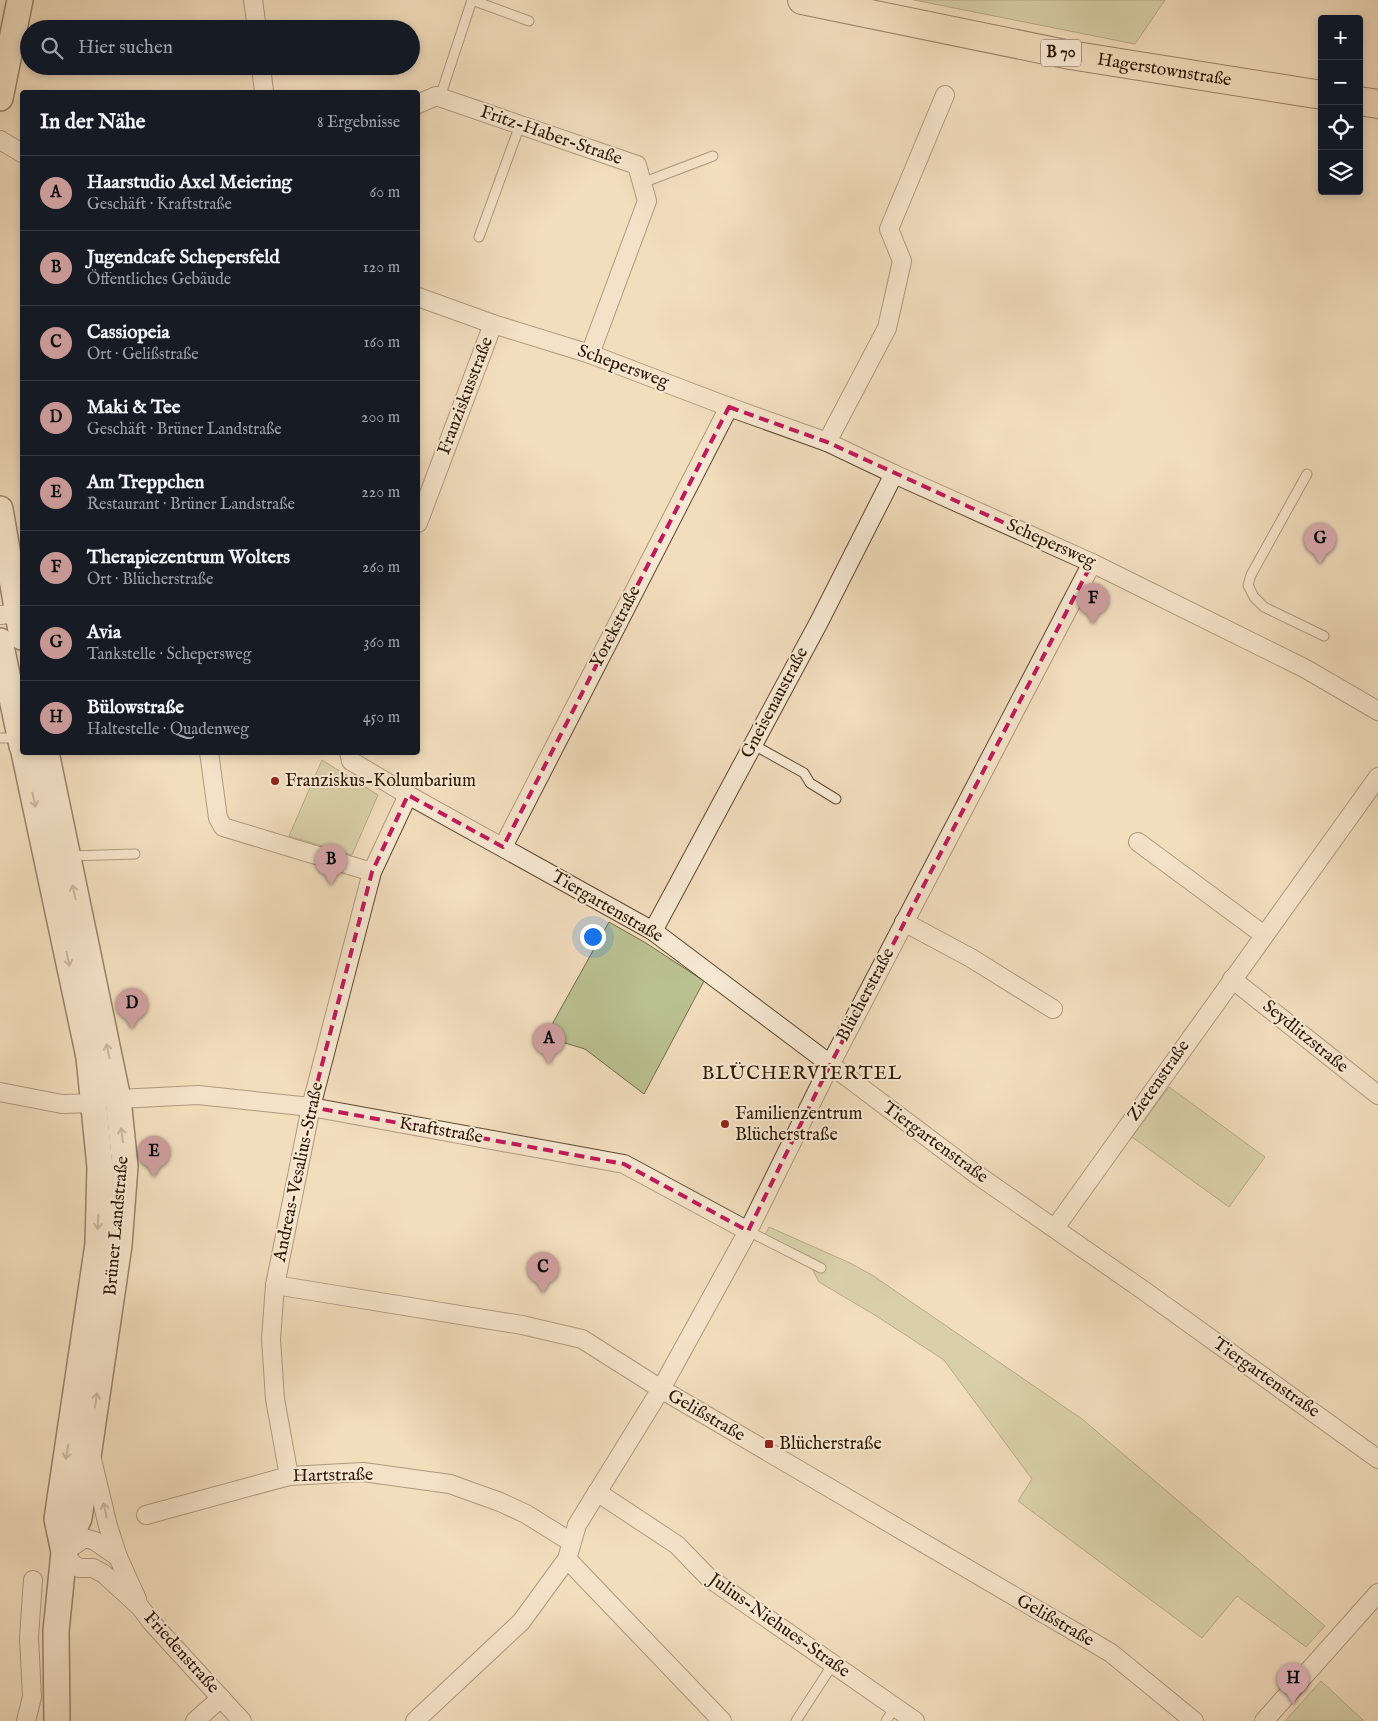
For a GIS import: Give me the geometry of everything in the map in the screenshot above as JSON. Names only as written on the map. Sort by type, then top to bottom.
[{"type":"main road","points":[[0,98],[20,0]]},
{"type":"main road","name":"Hagerstownstraße","points":[[802,0],[1070,55],[1318,94]]},
{"type":"main road","points":[[1363,102],[1378,104]]},
{"type":"main road","points":[[0,509],[9,614],[20,633]]},
{"type":"main road","name":"Brüner Landstraße","points":[[0,641],[17,744],[89,1057],[106,1101],[126,1166],[121,1225],[79,1518],[64,1552]]},
{"type":"main road","name":"Brüner Landstraße","points":[[47,755],[67,856],[106,1101],[100,1167],[98,1244],[57,1519],[64,1552],[56,1631],[58,1721]]},
{"type":"street","points":[[254,0],[256,20]]},
{"type":"street","points":[[262,75],[264,90]]},
{"type":"street","points":[[827,442],[887,328],[902,261],[889,228],[945,95]]},
{"type":"street","points":[[420,103],[436,96],[440,97]]},
{"type":"street","name":"Fritz-Haber-Straße","points":[[440,97],[637,165],[647,200],[590,354]]},
{"type":"street","points":[[0,140],[20,151]]},
{"type":"street","name":"Schepersweg","points":[[420,299],[590,354],[827,442],[1092,563],[1306,669],[1378,711]]},
{"type":"street","name":"Franziskusstraße","points":[[420,519],[493,324]]},
{"type":"street","name":"Yorckstraße","points":[[502,846],[730,407]]},
{"type":"street","name":"Gneisenaustraße","points":[[653,931],[818,622],[894,474]]},
{"type":"street","name":"Blücherstraße","points":[[415,1721],[521,1622],[569,1550],[577,1525],[661,1389],[748,1231],[830,1065],[1092,563]]},
{"type":"street","points":[[209,755],[218,818],[224,827],[372,872],[408,795],[351,761],[349,755]]},
{"type":"street","name":"Zietenstraße","points":[[1055,1228],[1232,978],[1378,777]]},
{"type":"street","name":"Tiergartenstraße","points":[[408,795],[653,931],[976,1174],[1055,1228],[1378,1459]]},
{"type":"street","points":[[1138,842],[1264,935]]},
{"type":"street","name":"Andreas-Vesalius-Straße","points":[[289,1476],[275,1399],[271,1339],[275,1285],[311,1107],[372,872]]},
{"type":"street","points":[[904,922],[971,958],[1053,1008]]},
{"type":"street","name":"Seydlitzstraße","points":[[1232,978],[1378,1095]]},
{"type":"street","name":"Kraftstraße","points":[[0,1092],[62,1104],[198,1095],[311,1107],[624,1164],[748,1231]]},
{"type":"street","name":"Gelißstraße","points":[[275,1285],[522,1325],[582,1339],[661,1389],[1111,1653],[1194,1721]]},
{"type":"street","name":"Friedenstraße","points":[[89,1448],[108,1526],[118,1557],[140,1607]]},
{"type":"street","name":"Hartstraße","points":[[146,1515],[289,1476],[363,1472],[450,1484],[500,1502],[526,1514],[569,1550],[722,1721]]},
{"type":"street","name":"Julius-Niehues-Straße","points":[[597,1492],[677,1544],[708,1578],[833,1664],[891,1714],[915,1721]]},
{"type":"street","points":[[64,1552],[85,1538],[95,1541],[118,1557]]},
{"type":"street","name":"Friedenstraße","points":[[64,1552],[73,1564],[79,1568],[93,1568],[104,1574],[140,1607],[153,1624],[242,1721]]},
{"type":"street","points":[[26,1721],[32,1696],[29,1637],[33,1580]]},
{"type":"street","points":[[1264,1721],[1378,1593]]},
{"type":"street","points":[[195,1721],[222,1698]]},
{"type":"lane","points":[[440,97],[472,0],[529,21]]},
{"type":"lane","points":[[479,237],[520,125]]},
{"type":"lane","points":[[642,184],[713,156]]},
{"type":"lane","points":[[1307,474],[1250,575],[1248,585],[1254,597],[1264,607],[1324,636]]},
{"type":"lane","points":[[752,744],[804,773],[810,783],[836,799]]},
{"type":"lane","points":[[67,856],[135,854]]},
{"type":"lane","points":[[748,1231],[821,1268]]},
{"type":"lane","points":[[796,1721],[833,1664]]},
{"type":"highlighted area","points":[[729,407],[827,442],[1092,563],[830,1065],[748,1231],[624,1164],[311,1107],[372,872],[408,795],[503,847]]},
{"type":"green space","points":[[914,0],[1165,0],[1135,44]]},
{"type":"green space","points":[[322,760],[378,795],[352,855],[289,836]]},
{"type":"green space","points":[[609,922],[646,943],[704,981],[644,1094],[585,1049],[545,1037]]},
{"type":"green space","points":[[1169,1087],[1265,1157],[1229,1207],[1132,1137]]},
{"type":"green space","points":[[769,1227],[850,1263],[872,1275],[1082,1419],[1325,1626],[1306,1647],[1237,1596],[1202,1638],[1018,1501],[1032,1479],[944,1360],[878,1317],[819,1282],[805,1255],[765,1235]]},
{"type":"green space","points":[[1321,1681],[1364,1721],[1285,1721]]},
{"type":"place","name":"Avia","points":[[1320,564]]},
{"type":"place","name":"Therapiezentrum Wolters","points":[[1093,624]]},
{"type":"place","name":"Franziskus-Kolumbarium","points":[[275,781]]},
{"type":"place","name":"Jugendcafe Schepersfeld","points":[[331,885]]},
{"type":"place","name":"Maki & Tee","points":[[132,1029]]},
{"type":"place","name":"Haarstudio Axel Meiering","points":[[549,1064]]},
{"type":"place","name":"Familienzentrum Blücherstraße","points":[[725,1124]]},
{"type":"place","name":"Am Treppchen","points":[[154,1177]]},
{"type":"place","name":"Cassiopeia","points":[[543,1293]]},
{"type":"place","name":"Blücherstraße","points":[[769,1444]]},
{"type":"place","name":"Bülowstraße","points":[[1293,1704]]},
{"type":"district","name":"BLÜCHERVIERTEL","points":[[802,1074]]}]
